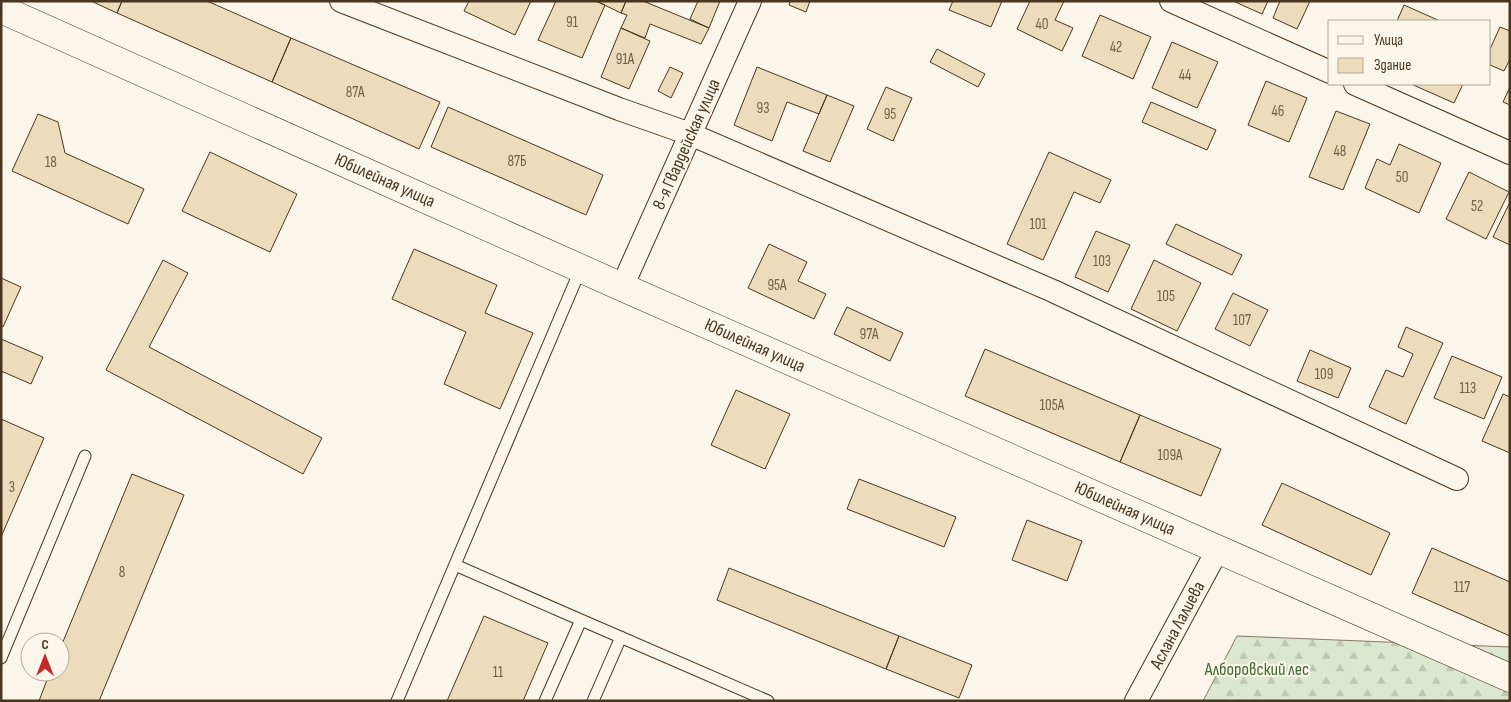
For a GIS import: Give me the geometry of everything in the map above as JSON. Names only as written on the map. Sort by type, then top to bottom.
[{"type":"main road","name":"Юбилейная улица","points":[[1,9],[622,287],[1510,678]]},
{"type":"street","points":[[340,1],[619,110],[690,134],[1053,291],[1456,479]]},
{"type":"street","name":"8-я Гвардейская улица","points":[[622,287],[750,1]]},
{"type":"street","points":[[1171,1],[1328,71]]},
{"type":"street","points":[[1357,85],[1510,153]]},
{"type":"street","name":"Аслана Лалиева","points":[[1136,701],[1218,549]]},
{"type":"lane","points":[[397,701],[581,268]]},
{"type":"lane","points":[[1,658],[85,456]]},
{"type":"lane","points":[[455,565],[768,701]]},
{"type":"lane","points":[[545,701],[581,620]]},
{"type":"lane","points":[[593,701],[621,637]]},
{"type":"green space","name":"Алборовский лес","points":[[1237,636],[1510,647],[1510,701],[1203,701]]},
{"type":"building","points":[[91,1],[122,1],[117,13]]},
{"type":"building","points":[[122,1],[207,1],[291,38],[272,82],[117,13]]},
{"type":"building","points":[[469,1],[531,1],[515,35],[464,11]]},
{"type":"building","points":[[556,1],[596,1],[605,5],[582,58],[538,40]]},
{"type":"building","points":[[596,1],[626,1],[621,13]]},
{"type":"building","points":[[626,1],[643,1],[709,28],[701,44],[650,24],[645,38],[621,28],[627,15],[621,13]]},
{"type":"building","points":[[698,1],[720,1],[709,28],[690,19]]},
{"type":"building","points":[[790,1],[810,1],[806,12],[789,5]]},
{"type":"building","points":[[953,1],[1002,1],[991,27],[949,10]]},
{"type":"building","points":[[1030,1],[1064,1],[1055,20],[1073,28],[1062,51],[1017,29]]},
{"type":"building","points":[[1233,1],[1268,1],[1262,14]]},
{"type":"building","points":[[1280,1],[1310,1],[1297,29],[1273,18]]},
{"type":"building","points":[[1404,5],[1438,20],[1397,20]]},
{"type":"building","points":[[1100,15],[1151,37],[1133,79],[1082,56]]},
{"type":"building","points":[[1500,27],[1510,31],[1510,59],[1504,71],[1491,65],[1491,47]]},
{"type":"building","points":[[621,28],[650,41],[629,89],[601,77]]},
{"type":"building","points":[[291,38],[440,102],[419,149],[272,82]]},
{"type":"building","points":[[1172,42],[1218,62],[1197,108],[1152,88]]},
{"type":"building","points":[[937,49],[985,74],[978,87],[930,62]]},
{"type":"building","points":[[670,67],[683,73],[671,98],[658,91]]},
{"type":"building","points":[[757,67],[827,95],[819,114],[787,102],[772,141],[734,125]]},
{"type":"building","points":[[1266,81],[1307,98],[1289,142],[1248,125]]},
{"type":"building","points":[[1413,85],[1463,85],[1454,103]]},
{"type":"building","points":[[886,87],[912,98],[893,141],[867,129]]},
{"type":"building","points":[[1510,87],[1510,105],[1503,102]]},
{"type":"building","points":[[827,95],[854,106],[830,162],[803,151]]},
{"type":"building","points":[[1151,102],[1216,130],[1207,150],[1142,122]]},
{"type":"building","points":[[448,107],[603,175],[586,215],[431,147]]},
{"type":"building","points":[[1336,111],[1370,124],[1343,190],[1309,177]]},
{"type":"building","points":[[38,114],[58,122],[65,153],[144,189],[128,224],[12,171]]},
{"type":"building","points":[[1399,144],[1441,163],[1419,213],[1365,188],[1377,159],[1390,165]]},
{"type":"building","points":[[210,152],[297,194],[270,252],[182,211]]},
{"type":"building","points":[[1049,152],[1111,180],[1100,203],[1074,192],[1043,260],[1007,244]]},
{"type":"building","points":[[1469,172],[1509,192],[1486,239],[1446,219]]},
{"type":"building","points":[[1510,202],[1510,245],[1493,237]]},
{"type":"building","points":[[1176,224],[1242,255],[1232,275],[1166,244]]},
{"type":"building","points":[[1096,231],[1130,245],[1108,292],[1075,277]]},
{"type":"building","points":[[769,244],[807,262],[798,281],[826,294],[814,319],[748,288]]},
{"type":"building","points":[[414,249],[497,285],[485,313],[533,333],[500,409],[444,384],[466,332],[392,299]]},
{"type":"building","points":[[163,260],[188,273],[149,347],[322,438],[303,474],[106,370]]},
{"type":"building","points":[[1154,260],[1201,283],[1177,331],[1131,309]]},
{"type":"building","points":[[1,278],[21,287],[3,327],[1,326]]},
{"type":"building","points":[[1233,293],[1268,310],[1250,346],[1215,329]]},
{"type":"building","points":[[847,307],[903,333],[890,361],[834,334]]},
{"type":"building","points":[[1406,327],[1443,343],[1406,424],[1369,407],[1386,370],[1403,377],[1413,354],[1398,347]]},
{"type":"building","points":[[1,339],[43,357],[31,384],[1,371]]},
{"type":"building","points":[[985,349],[1140,415],[1120,462],[965,396]]},
{"type":"building","points":[[1310,350],[1351,368],[1338,398],[1297,381]]},
{"type":"building","points":[[1452,356],[1502,377],[1484,419],[1434,398]]},
{"type":"building","points":[[736,390],[790,414],[765,469],[711,445]]},
{"type":"building","points":[[1503,394],[1510,397],[1510,453],[1482,441]]},
{"type":"building","points":[[1140,415],[1221,449],[1201,496],[1120,462]]},
{"type":"building","points":[[1,419],[44,438],[1,537]]},
{"type":"building","points":[[132,474],[184,495],[99,701],[39,701],[46,682],[70,682],[70,632],[67,632]]},
{"type":"building","points":[[859,479],[956,517],[944,547],[847,509]]},
{"type":"building","points":[[1282,483],[1390,533],[1371,575],[1262,525]]},
{"type":"building","points":[[1027,520],[1082,541],[1067,581],[1012,560]]},
{"type":"building","points":[[1432,548],[1510,582],[1510,636],[1412,593]]},
{"type":"building","points":[[729,568],[899,636],[886,669],[717,600]]},
{"type":"building","points":[[484,616],[548,643],[523,701],[447,701]]},
{"type":"building","points":[[899,636],[972,665],[959,698],[886,669]]}]
